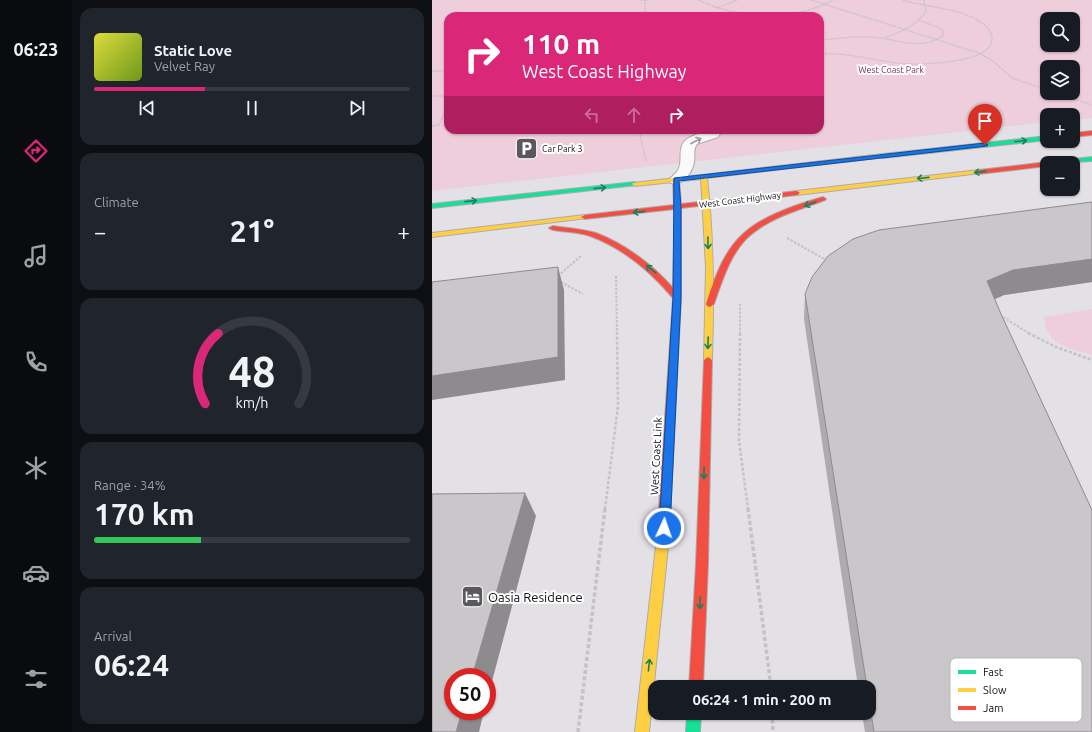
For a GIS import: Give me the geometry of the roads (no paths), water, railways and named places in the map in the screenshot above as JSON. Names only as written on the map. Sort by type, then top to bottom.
[{"type":"main road","points":[[1080,134],[1092,133]]},
{"type":"main road","points":[[432,206],[1040,139]]},
{"type":"main road","points":[[1080,160],[1092,159]]},
{"type":"main road","name":"West Coast Highway","points":[[432,235],[678,208],[860,185],[1040,165]]},
{"type":"main road","points":[[696,680],[702,564],[710,304],[707,204],[704,176]]},
{"type":"main road","name":"West Coast Link","points":[[642,732],[664,528],[677,298],[678,208],[676,180]]},
{"type":"main road","points":[[710,304],[721,272],[732,252],[746,234],[793,210],[860,185]]},
{"type":"main road","points":[[519,225],[567,230],[592,235],[646,265],[663,280],[677,298]]},
{"type":"main road","points":[[693,732],[694,720]]},
{"type":"lane","points":[[676,180],[683,174],[686,168],[688,161],[688,146],[692,141],[714,134]]},
{"type":"place","name":"Car Park 3","points":[[527,149]]},
{"type":"place","name":"Oasia Residence","points":[[473,597]]},
{"type":"park label","name":"West Coast Park","points":[[891,70]]}]
